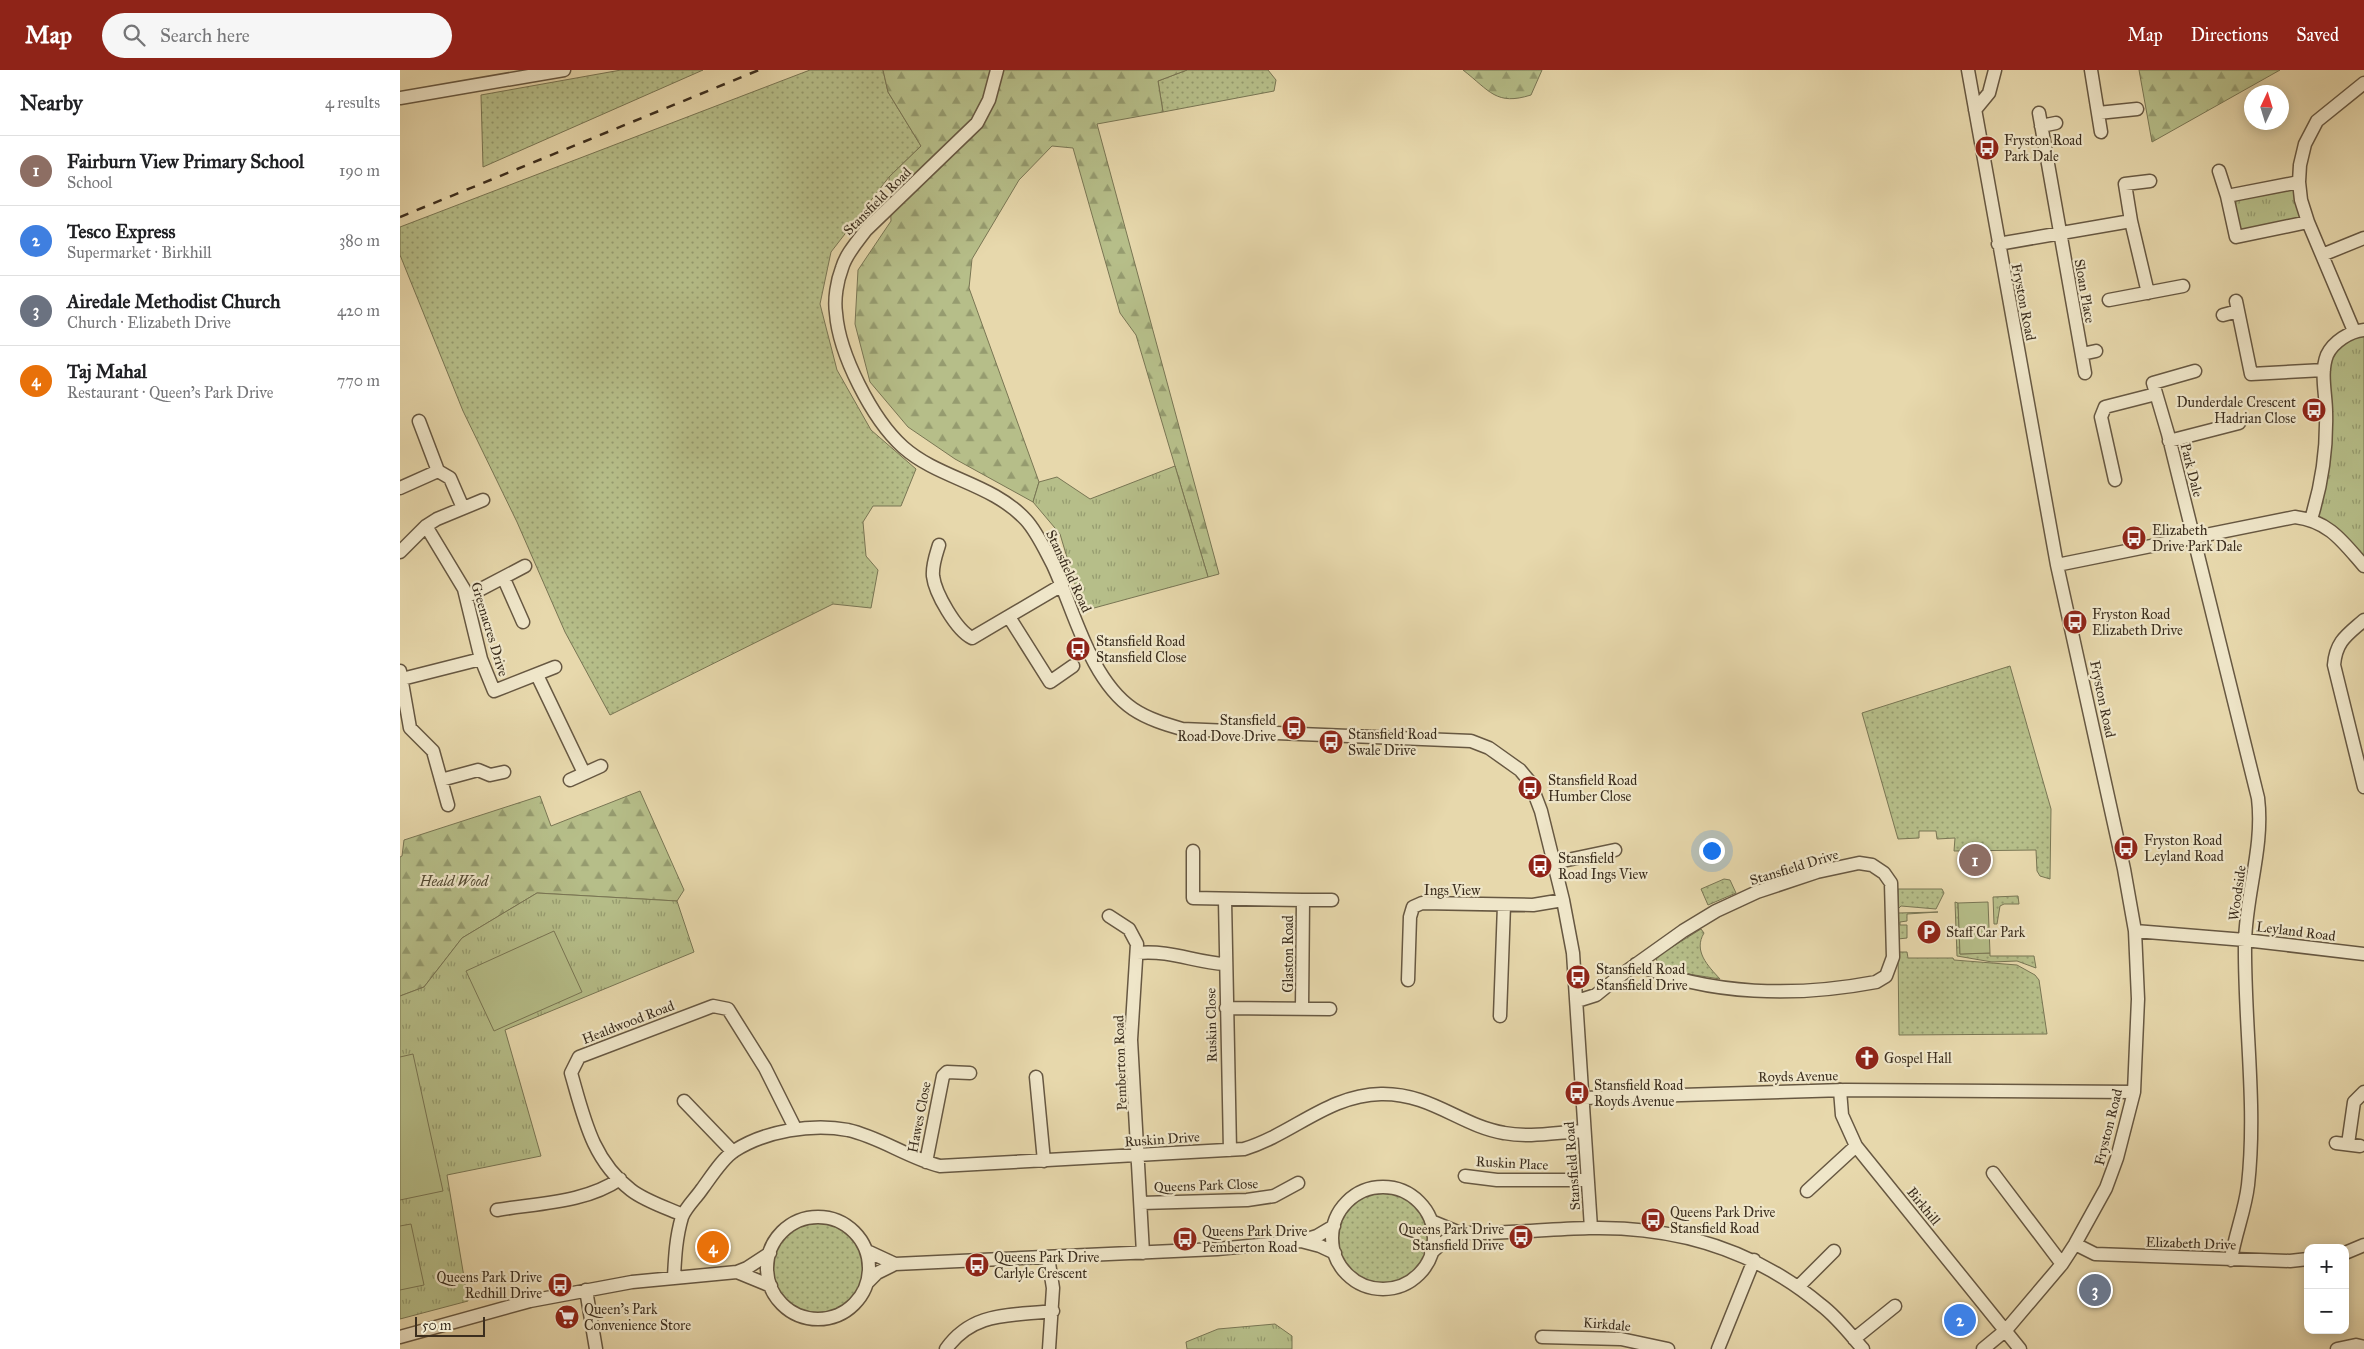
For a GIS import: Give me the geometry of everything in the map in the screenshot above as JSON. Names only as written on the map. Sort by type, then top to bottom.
[{"type":"street","points":[[400,98],[564,70]]},
{"type":"street","name":"Stansfield Road","points":[[997,70],[989,100],[977,124],[866,230],[852,248],[842,268],[836,313],[842,344],[854,373],[881,422],[903,446],[929,465],[985,490],[1008,503],[1027,521],[1062,585],[1094,664],[1116,694],[1132,709],[1153,720],[1182,729],[1471,742],[1489,748],[1509,760],[1530,782],[1541,811],[1563,900],[1573,953],[1590,1228]]},
{"type":"street","name":"Fryston Road","points":[[1968,70],[1998,244],[2058,565],[2114,822],[2134,931],[2138,999],[2134,1092],[2117,1158],[2106,1188],[2062,1264],[2006,1330],[1983,1349]]},
{"type":"street","points":[[1975,110],[1989,93],[1995,70]]},
{"type":"street","points":[[2091,70],[2101,132]]},
{"type":"street","points":[[2311,519],[2320,491],[2325,457],[2326,412],[2324,370],[2328,354],[2340,341],[2359,331],[2308,222],[2301,200],[2300,165],[2306,144],[2317,121],[2364,83]]},
{"type":"street","points":[[2098,113],[2137,109]]},
{"type":"street","name":"Sloan Place","points":[[2056,124],[2040,120],[2085,373]]},
{"type":"street","points":[[2219,171],[2227,196],[2236,237],[2308,222]]},
{"type":"street","points":[[2148,292],[2131,221],[2125,184],[2150,181]]},
{"type":"street","points":[[2227,196],[2299,182]]},
{"type":"street","points":[[1998,244],[2131,221]]},
{"type":"street","points":[[2322,255],[2364,238]]},
{"type":"street","name":"Sloan Place","points":[[2109,300],[2183,286]]},
{"type":"street","points":[[2222,315],[2237,306],[2251,374],[2324,370]]},
{"type":"street","points":[[2082,354],[2096,351]]},
{"type":"street","points":[[2115,480],[2101,417],[2105,408],[2196,371]]},
{"type":"street","name":"Park Dale","points":[[2154,388],[2192,537]]},
{"type":"street","points":[[419,421],[438,471],[450,478],[463,508]]},
{"type":"street","points":[[2169,441],[2239,423]]},
{"type":"street","points":[[400,488],[438,471]]},
{"type":"street","points":[[400,552],[426,526],[436,519],[483,500]]},
{"type":"street","points":[[2058,565],[2281,519],[2311,519],[2334,532],[2364,566]]},
{"type":"street","name":"Greenacres Drive","points":[[426,526],[464,589],[482,659],[495,697],[555,667]]},
{"type":"street","name":"Woodside","points":[[2192,537],[2258,798],[2260,828],[2245,940],[2250,1147],[2248,1186],[2231,1260]]},
{"type":"street","points":[[938,545],[933,566],[933,578],[943,603],[964,634],[972,638],[1062,585]]},
{"type":"street","points":[[466,597],[504,579],[525,566]]},
{"type":"street","points":[[504,579],[523,622]]},
{"type":"street","points":[[1009,617],[1050,682],[1073,666]]},
{"type":"street","points":[[2364,620],[2336,648],[2334,665],[2364,787]]},
{"type":"street","points":[[448,805],[433,751],[410,728],[401,675],[482,659]]},
{"type":"street","points":[[537,675],[584,773]]},
{"type":"street","points":[[570,780],[600,766]]},
{"type":"street","points":[[441,780],[478,770],[490,775],[504,772]]},
{"type":"street","points":[[1553,863],[1615,850]]},
{"type":"street","name":"Glaston Road","points":[[1193,851],[1192,898],[1225,900],[1332,900]]},
{"type":"street","name":"Stansfield Drive","points":[[1577,1001],[1596,995],[1636,964],[1716,911],[1758,892],[1817,872],[1859,863],[1872,865],[1884,873],[1891,883],[1893,957],[1886,976],[1876,982],[1799,990],[1727,989],[1664,976],[1636,964]]},
{"type":"street","name":"Ruskin Close","points":[[1225,900],[1230,1150]]},
{"type":"street","name":"Glaston Road","points":[[1302,1008],[1303,900]]},
{"type":"street","name":"Ings View","points":[[1408,980],[1410,917],[1413,907],[1422,903],[1533,906],[1563,900]]},
{"type":"street","points":[[1500,1016],[1504,905]]},
{"type":"street","name":"Pemberton Road","points":[[1109,916],[1129,929],[1137,944],[1131,1040],[1143,1253]]},
{"type":"street","name":"Leyland Road","points":[[2134,931],[2245,940],[2364,954]]},
{"type":"street","points":[[1137,953],[1157,951],[1182,955],[1211,963],[1225,964]]},
{"type":"street","name":"Healdwood Road","points":[[683,1215],[632,1191],[606,1167],[590,1138],[571,1073],[579,1057],[713,1006],[728,1009],[766,1068],[795,1128]]},
{"type":"street","name":"Glaston Road","points":[[1226,1008],[1330,1009]]},
{"type":"street","name":"Hawes Close","points":[[926,1162],[943,1076],[947,1072],[970,1073]]},
{"type":"street","points":[[1036,1077],[1044,1161]]},
{"type":"street","name":"Royds Avenue","points":[[1583,1098],[1840,1090],[2134,1092]]},
{"type":"street","name":"Birkhill","points":[[1840,1090],[1842,1115],[1856,1146],[2020,1349]]},
{"type":"street","points":[[2348,1144],[2354,1102],[2364,1092]]},
{"type":"street","name":"Ruskin Drive","points":[[674,1278],[675,1247],[683,1215],[733,1152],[764,1137],[795,1128],[846,1130],[871,1136],[926,1162],[940,1166],[1244,1149],[1263,1143],[1338,1102],[1381,1094],[1421,1100],[1440,1106],[1487,1128],[1504,1133],[1522,1135],[1584,1131]]},
{"type":"street","points":[[684,1101],[733,1152]]},
{"type":"street","points":[[1806,1191],[1856,1146]]},
{"type":"street","points":[[1993,1173],[2062,1264]]},
{"type":"street","name":"Ruskin Place","points":[[1465,1176],[1497,1180],[1588,1180]]},
{"type":"street","points":[[497,1210],[590,1195],[620,1180]]},
{"type":"street","name":"Queens Park Close","points":[[1141,1202],[1246,1200],[1274,1196],[1298,1183]]},
{"type":"street","points":[[1386,1187],[1397,1189],[1412,1196],[1423,1207],[1431,1221],[1434,1237],[1431,1253],[1424,1268],[1412,1279],[1398,1286],[1382,1288],[1366,1286],[1351,1278],[1340,1266],[1334,1253],[1332,1239],[1334,1226],[1339,1212],[1354,1196],[1364,1191],[1386,1187]]},
{"type":"street","points":[[867,1284],[870,1267],[867,1252],[859,1237],[847,1226],[832,1219],[810,1218],[789,1226],[781,1234],[770,1253],[768,1264],[771,1286],[776,1296],[787,1308],[801,1316],[817,1319],[834,1317],[848,1310],[860,1298],[867,1284],[877,1273],[895,1264],[1217,1249],[1301,1241],[1317,1236],[1334,1226]]},
{"type":"street","points":[[1431,1221],[1460,1233],[1590,1228],[1649,1230],[1697,1239],[1754,1260],[1798,1287],[1823,1306],[1863,1349]]},
{"type":"street","points":[[1431,1253],[1442,1243],[1460,1233]]},
{"type":"street","points":[[1301,1241],[1320,1246],[1334,1253]]},
{"type":"street","name":"Elizabeth Drive","points":[[2075,1244],[2095,1254],[2231,1260],[2304,1259]]},
{"type":"street","points":[[2349,1251],[2364,1245]]},
{"type":"street","points":[[1798,1287],[1834,1251]]},
{"type":"street","points":[[867,1252],[895,1264]]},
{"type":"street","points":[[400,1337],[470,1316],[530,1301],[586,1290],[737,1272],[752,1266],[770,1253]]},
{"type":"street","points":[[1048,1257],[1053,1288],[1053,1311],[1049,1349]]},
{"type":"street","points":[[1718,1349],[1754,1260]]},
{"type":"street","points":[[737,1272],[771,1286]]},
{"type":"street","points":[[586,1290],[596,1349]]},
{"type":"street","points":[[1854,1339],[1895,1306]]},
{"type":"street","points":[[946,1349],[955,1336],[980,1320],[1053,1311]]},
{"type":"street","name":"Kirkdale","points":[[1542,1337],[1621,1339],[1668,1349]]},
{"type":"street","points":[[2337,1349],[2356,1345],[2364,1347]]},
{"type":"green space","points":[[621,70],[703,70],[483,167],[481,95]]},
{"type":"green space","points":[[810,70],[883,70],[888,92],[921,146],[889,177],[831,252],[820,304],[837,370],[871,430],[916,469],[901,506],[873,506],[863,522],[866,556],[878,570],[871,608],[833,604],[610,715],[565,632],[517,522],[463,411],[400,255],[400,227]]},
{"type":"green space","points":[[883,70],[1187,70],[1158,81],[1163,112],[1097,124],[1219,574],[1208,577],[1136,335],[1120,313],[1073,148],[1052,146],[1019,180],[972,259],[969,288],[1039,482],[1033,502],[955,459],[908,427],[870,382],[855,324],[858,270],[891,221],[889,177],[921,146],[888,92]]},
{"type":"green space","points":[[1187,70],[1268,70],[1276,80],[1274,91],[1163,112],[1158,81]]},
{"type":"green space","points":[[1463,70],[1542,70],[1531,95],[1509,99],[1487,90]]},
{"type":"green space","points":[[2139,70],[2280,70],[2253,85],[2244,85],[2244,90],[2152,142]]},
{"type":"green space","points":[[2299,182],[2308,222],[2236,237],[2227,196]]},
{"type":"green space","points":[[2364,330],[2364,566],[2311,519],[2320,491],[2328,354]]},
{"type":"green space","points":[[1175,466],[1208,577],[1083,611],[1060,534],[1033,502],[1039,482],[1057,477],[1090,499]]},
{"type":"green space","points":[[2010,666],[2051,809],[2050,879],[2040,876],[2037,871],[2036,850],[1954,851],[1955,838],[1937,839],[1936,831],[1919,831],[1919,838],[1898,839],[1862,713]]},
{"type":"green space","name":"Heald Wood","points":[[640,791],[684,890],[677,901],[537,893],[462,938],[424,987],[400,996],[400,857],[402,856],[404,840],[540,796],[551,826]]},
{"type":"green space","points":[[1724,879],[1730,880],[1736,893],[1708,905],[1701,889]]},
{"type":"green space","points":[[1898,889],[1942,889],[1944,893],[1936,909],[1901,906],[1898,909]]},
{"type":"green space","points":[[537,893],[677,901],[694,952],[505,1030],[541,1156],[447,1175],[468,1301],[400,1319],[400,996],[424,987],[462,938]]},
{"type":"green space","points":[[2018,896],[2019,904],[2004,904],[2000,906],[1997,924],[1994,924],[1993,897]]},
{"type":"green space","points":[[1955,902],[1958,903],[1960,954],[1990,953],[1990,956],[2034,956],[2036,968],[2017,961],[1992,962],[1957,956]]},
{"type":"green space","points":[[1988,902],[1990,953],[1960,954],[1958,903]]},
{"type":"green space","points":[[1938,912],[1907,914],[1907,921],[1900,922],[1900,925],[1907,925],[1907,938],[1898,939],[1898,913]]},
{"type":"green space","points":[[1701,929],[1704,933],[1700,946],[1703,958],[1720,979],[1663,970],[1658,966],[1656,957]]},
{"type":"green space","points":[[554,931],[582,992],[494,1031],[466,971]]},
{"type":"green space","points":[[1898,952],[1907,952],[1908,958],[1953,958],[1954,960],[2017,965],[2035,975],[2039,980],[2047,1034],[1899,1035]]},
{"type":"green space","points":[[413,1054],[443,1191],[400,1200],[400,1057]]},
{"type":"green space","points":[[1383,1191],[1401,1194],[1416,1204],[1426,1219],[1429,1237],[1426,1255],[1416,1270],[1401,1280],[1383,1283],[1365,1280],[1350,1270],[1340,1255],[1337,1237],[1340,1219],[1350,1204],[1365,1194]]},
{"type":"green space","points":[[818,1222],[836,1225],[851,1235],[861,1250],[864,1268],[861,1286],[851,1301],[836,1311],[818,1314],[800,1311],[785,1301],[775,1286],[772,1268],[775,1250],[785,1235],[800,1225]]},
{"type":"green space","points":[[411,1224],[424,1285],[400,1290],[400,1226]]},
{"type":"green space","points":[[1275,1324],[1292,1336],[1292,1349],[1187,1349],[1186,1342],[1218,1329]]},
{"type":"railway","points":[[400,217],[759,70]]},
{"type":"place","name":"Fryston Road Park Dale","points":[[1987,148]]},
{"type":"place","name":"Dunderdale Crescent Hadrian Close","points":[[2314,410]]},
{"type":"place","name":"Elizabeth Drive Park Dale","points":[[2134,538]]},
{"type":"place","name":"Fryston Road Elizabeth Drive","points":[[2075,622]]},
{"type":"place","name":"Stansfield Road Stansfield Close","points":[[1078,649]]},
{"type":"place","name":"Stansfield Road Dove Drive","points":[[1294,728]]},
{"type":"place","name":"Stansfield Road Swale Drive","points":[[1331,742]]},
{"type":"place","name":"Stansfield Road Humber Close","points":[[1530,788]]},
{"type":"place","name":"Fryston Road Leyland Road","points":[[2126,848]]},
{"type":"place","name":"Fairburn View Primary School","points":[[1975,860]]},
{"type":"place","name":"Stansfield Road Ings View","points":[[1540,866]]},
{"type":"place","name":"Staff Car Park","points":[[1929,932]]},
{"type":"place","name":"Stansfield Road Stansfield Drive","points":[[1578,977]]},
{"type":"place","name":"Gospel Hall","points":[[1867,1058]]},
{"type":"place","name":"Stansfield Road Royds Avenue","points":[[1577,1093]]},
{"type":"place","name":"Queens Park Drive Stansfield Road","points":[[1653,1220]]},
{"type":"place","name":"Queens Park Drive Stansfield Drive","points":[[1521,1237]]},
{"type":"place","name":"Queens Park Drive Pemberton Road","points":[[1185,1239]]},
{"type":"place","name":"Taj Mahal","points":[[713,1247]]},
{"type":"place","name":"Queens Park Drive Carlyle Crescent","points":[[977,1265]]},
{"type":"place","name":"Queens Park Drive Redhill Drive","points":[[560,1285]]},
{"type":"place","name":"Airedale Methodist Church","points":[[2095,1290]]},
{"type":"place","name":"Queen's Park Convenience Store","points":[[567,1317]]},
{"type":"place","name":"Tesco Express","points":[[1960,1320]]}]
